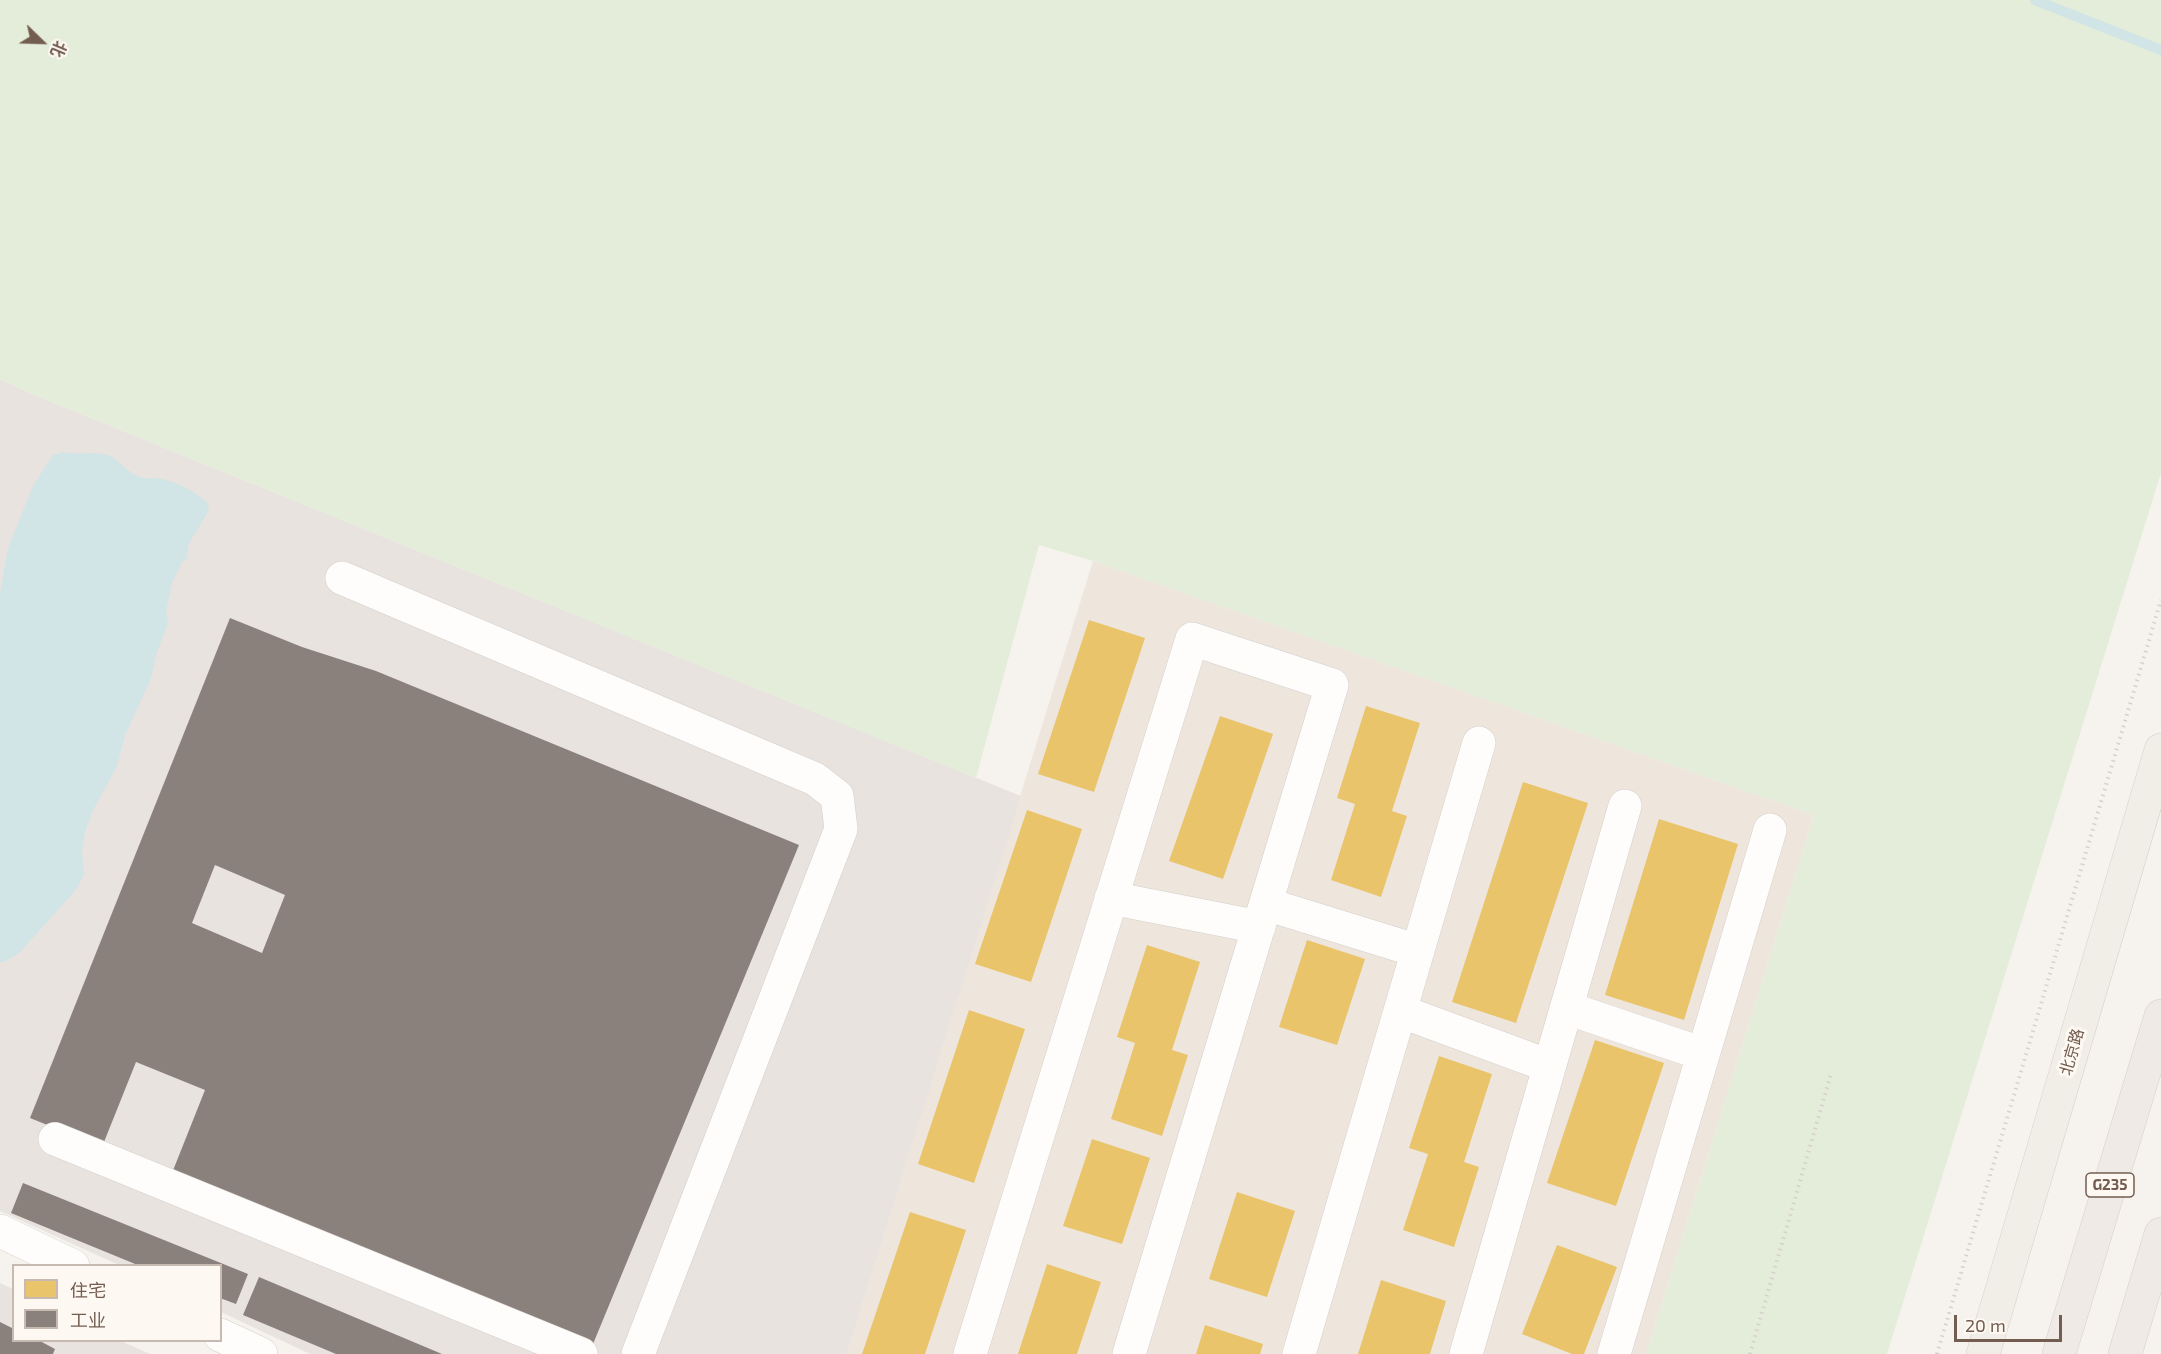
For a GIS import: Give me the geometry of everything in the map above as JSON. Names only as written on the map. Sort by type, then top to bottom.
[{"type":"highway","name":"G235","points":[[2060,1354],[2161,1016]]},
{"type":"highway","points":[[2125,1354],[2161,1234]]},
{"type":"main road","name":"北京路","points":[[1983,1354],[2161,750]]},
{"type":"street","points":[[342,578],[815,779],[837,796],[841,829],[638,1354]]},
{"type":"street","points":[[970,1354],[1192,639],[1332,685],[1129,1354]]},
{"type":"street","points":[[1299,1354],[1479,742]]},
{"type":"street","points":[[1466,1354],[1625,806]]},
{"type":"street","points":[[1614,1354],[1770,830]]},
{"type":"street","points":[[1111,898],[1262,915],[1418,951]]},
{"type":"street","points":[[1567,1008],[1703,1054]]},
{"type":"street","points":[[1400,1011],[1549,1066]]},
{"type":"street","points":[[55,1139],[581,1354]]},
{"type":"street","points":[[0,1231],[69,1264]]},
{"type":"street","points":[[222,1336],[261,1354]]},
{"type":"path","points":[[1937,1354],[2161,600]]},
{"type":"path","points":[[1750,1354],[1831,1074]]},
{"type":"shaded area","points":[[0,379],[1021,796],[847,1354],[310,1354],[222,1312],[222,1264],[117,1264],[0,1211]]},
{"type":"shaded area","points":[[63,452],[104,454],[117,460],[138,477],[162,479],[186,488],[207,502],[209,510],[188,545],[187,558],[182,562],[172,583],[166,611],[168,623],[157,652],[150,681],[125,735],[117,766],[92,812],[85,832],[82,849],[84,875],[75,891],[19,953],[0,962],[0,593],[8,548],[33,486],[53,455]]},
{"type":"shaded area","points":[[1093,561],[1814,815],[1646,1354],[847,1354]]},
{"type":"shaded area","points":[[0,1283],[12,1289],[12,1342],[123,1342],[150,1354],[0,1354]]},
{"type":"green space","points":[[0,0],[2161,0],[2161,473],[1887,1354],[1646,1354],[1814,815],[1093,561],[1039,545],[976,778],[32,394],[0,379]]},
{"type":"building: 住宅","points":[[1089,620],[1145,638],[1094,792],[1038,774]]},
{"type":"building: 住宅","points":[[1366,706],[1420,723],[1392,811],[1407,816],[1381,897],[1331,880],[1355,804],[1337,798]]},
{"type":"building: 住宅","points":[[1220,716],[1273,734],[1223,879],[1169,861]]},
{"type":"building: 住宅","points":[[1523,782],[1588,803],[1516,1023],[1452,1002]]},
{"type":"building: 住宅","points":[[1027,810],[1082,829],[1031,982],[975,964]]},
{"type":"building: 住宅","points":[[1659,819],[1738,844],[1684,1020],[1605,995]]},
{"type":"building: 住宅","points":[[1307,940],[1365,959],[1337,1045],[1279,1027]]},
{"type":"building: 住宅","points":[[1147,945],[1200,962],[1172,1050],[1188,1055],[1162,1136],[1111,1119],[1135,1043],[1117,1037]]},
{"type":"building: 住宅","points":[[969,1010],[1025,1029],[974,1183],[918,1164]]},
{"type":"building: 住宅","points":[[1595,1040],[1664,1063],[1616,1206],[1547,1183]]},
{"type":"building: 住宅","points":[[1439,1056],[1492,1074],[1464,1162],[1479,1167],[1454,1247],[1403,1230],[1428,1154],[1409,1148]]},
{"type":"building: 住宅","points":[[1092,1139],[1150,1158],[1122,1244],[1063,1226]]},
{"type":"building: 住宅","points":[[1237,1192],[1295,1211],[1267,1297],[1209,1279]]},
{"type":"building: 住宅","points":[[910,1212],[966,1230],[925,1354],[862,1354]]},
{"type":"building: 住宅","points":[[1557,1245],[1617,1267],[1584,1354],[1572,1354],[1522,1334]]},
{"type":"building: 住宅","points":[[1047,1264],[1101,1282],[1077,1354],[1018,1354]]},
{"type":"building: 住宅","points":[[1381,1280],[1446,1301],[1430,1354],[1358,1354]]},
{"type":"building: 住宅","points":[[1205,1325],[1263,1344],[1260,1354],[1196,1354]]},
{"type":"building: 工业","points":[[230,618],[302,647],[376,671],[799,845],[593,1344],[172,1173],[205,1090],[136,1062],[102,1147],[30,1118]],"holes":[[[215,865],[285,895],[262,953],[192,923]]]},
{"type":"building: 工业","points":[[23,1183],[248,1274],[236,1304],[222,1299],[222,1264],[135,1264],[11,1213]]},
{"type":"building: 工业","points":[[259,1277],[442,1354],[336,1354],[243,1315]]},
{"type":"building: 工业","points":[[0,1322],[12,1328],[12,1342],[42,1342],[55,1349],[53,1354],[0,1354]]},
{"type":"waterway","points":[[2035,0],[2161,50]]}]
